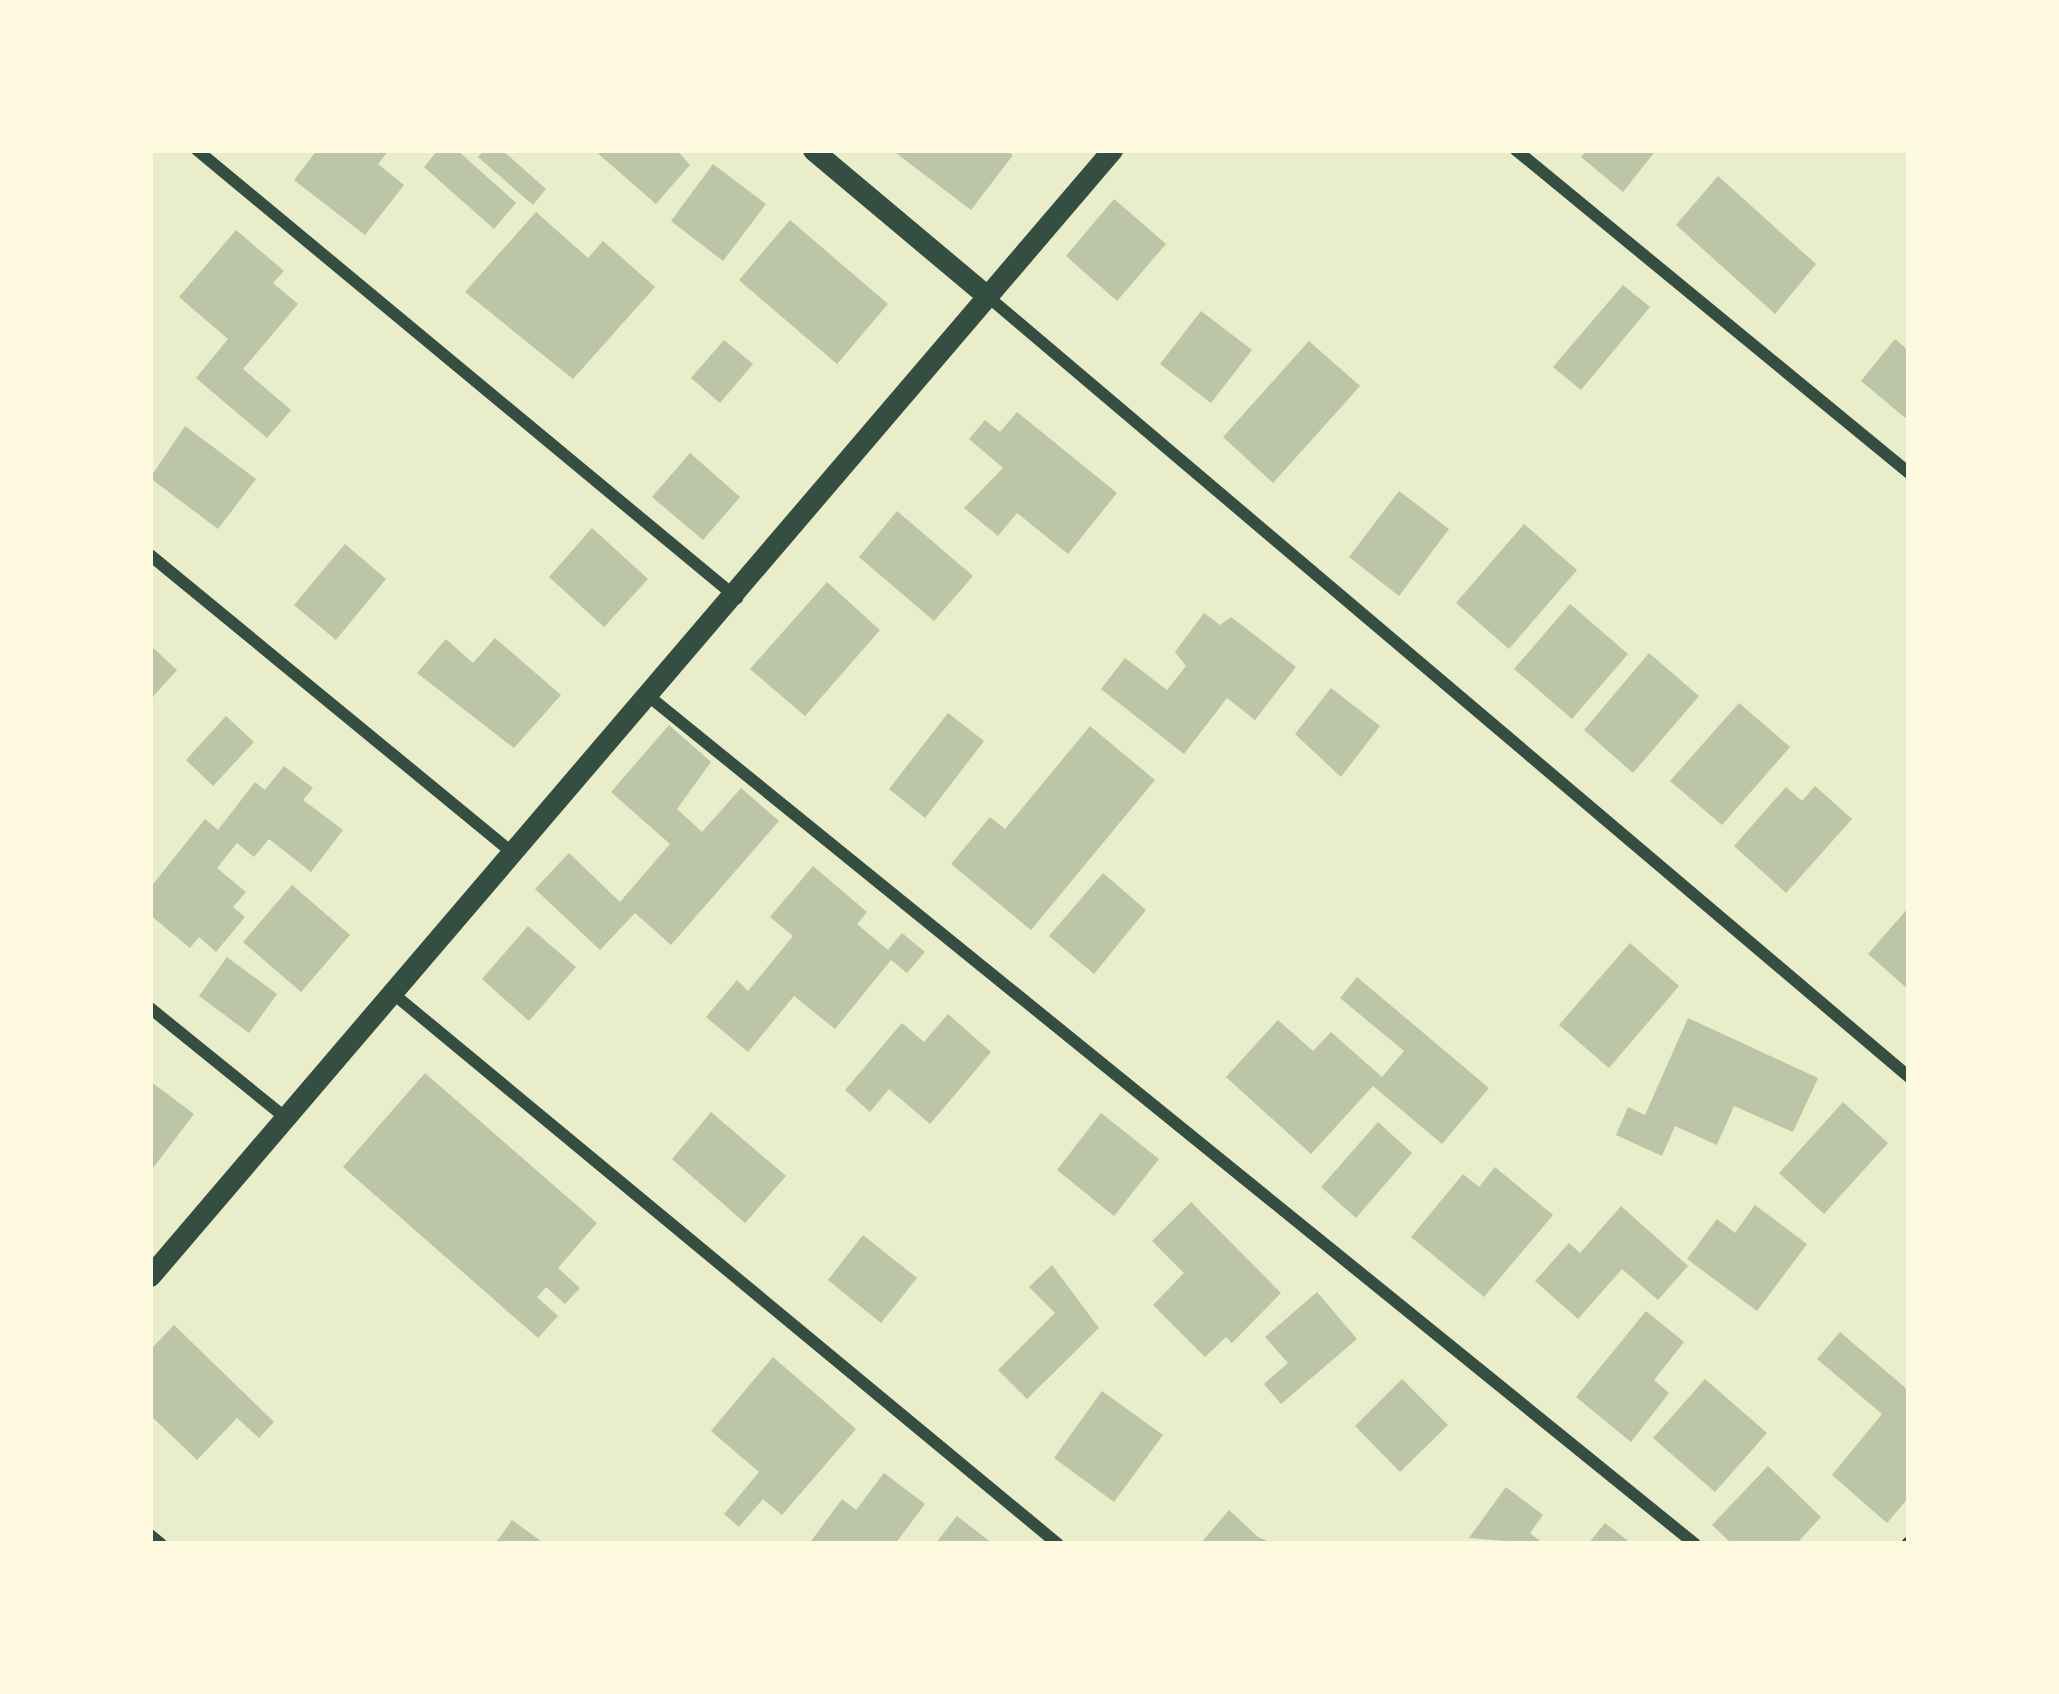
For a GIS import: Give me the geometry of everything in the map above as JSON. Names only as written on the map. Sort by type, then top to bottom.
[{"type":"street","points":[[197,150],[736,598]]},
{"type":"street","points":[[813,150],[1909,1077]]},
{"type":"street","points":[[150,1276],[651,698],[1112,150]]},
{"type":"street","points":[[1516,150],[1909,473]]},
{"type":"street","points":[[150,555],[513,853]]},
{"type":"street","points":[[651,698],[1695,1544]]},
{"type":"street","points":[[396,996],[1058,1544]]},
{"type":"street","points":[[150,1008],[287,1119]]},
{"type":"street","points":[[150,1534],[161,1544]]},
{"type":"building","points":[[317,150],[389,150],[378,164],[404,185],[365,235],[294,180]]},
{"type":"building","points":[[438,150],[457,150],[516,203],[494,229],[424,167]]},
{"type":"building","points":[[484,150],[502,150],[546,189],[533,205],[478,157]]},
{"type":"building","points":[[594,150],[677,150],[690,165],[656,204]]},
{"type":"building","points":[[892,150],[1006,150],[1013,155],[971,210]]},
{"type":"building","points":[[1587,150],[1656,150],[1623,192],[1581,157]]},
{"type":"building","points":[[713,164],[766,204],[723,261],[671,221]]},
{"type":"building","points":[[1718,176],[1816,264],[1775,314],[1676,225]]},
{"type":"building","points":[[1114,199],[1166,244],[1117,301],[1066,256]]},
{"type":"building","points":[[536,212],[588,258],[603,241],[655,287],[573,379],[465,292]]},
{"type":"building","points":[[790,220],[888,304],[837,364],[739,280]]},
{"type":"building","points":[[236,230],[284,271],[273,283],[298,304],[243,369],[291,410],[267,438],[196,378],[228,339],[179,297]]},
{"type":"building","points":[[1623,285],[1650,307],[1581,390],[1553,367]]},
{"type":"building","points":[[1201,311],[1252,350],[1211,403],[1160,364]]},
{"type":"building","points":[[1895,339],[1909,351],[1909,421],[1861,381]]},
{"type":"building","points":[[724,340],[753,364],[720,403],[691,378]]},
{"type":"building","points":[[1309,341],[1360,386],[1273,483],[1223,437]]},
{"type":"building","points":[[1017,412],[1117,493],[1068,554],[1017,513],[998,536],[964,508],[1003,468],[969,439],[985,420],[1000,432]]},
{"type":"building","points":[[185,426],[256,479],[218,529],[150,478]]},
{"type":"building","points":[[690,453],[740,497],[703,540],[652,497]]},
{"type":"building","points":[[1399,491],[1449,529],[1399,596],[1349,557]]},
{"type":"building","points":[[897,511],[973,576],[934,621],[859,557]]},
{"type":"building","points":[[1524,524],[1577,570],[1509,649],[1456,603]]},
{"type":"building","points":[[592,528],[648,579],[604,627],[549,577]]},
{"type":"building","points":[[345,544],[386,579],[336,640],[294,605]]},
{"type":"building","points":[[827,582],[880,630],[805,716],[750,669]]},
{"type":"building","points":[[1570,604],[1628,654],[1572,719],[1514,669]]},
{"type":"building","points":[[1204,613],[1220,625],[1231,617],[1296,667],[1255,720],[1227,698],[1184,754],[1101,689],[1125,658],[1167,690],[1186,666],[1175,652]]},
{"type":"building","points":[[495,638],[561,695],[514,748],[417,673],[446,639],[473,663]]},
{"type":"building","points":[[150,645],[177,670],[150,700]]},
{"type":"building","points":[[1649,653],[1699,696],[1633,773],[1584,730]]},
{"type":"building","points":[[1331,688],[1380,726],[1341,777],[1295,734]]},
{"type":"building","points":[[1739,703],[1790,747],[1722,825],[1670,781]]},
{"type":"building","points":[[948,713],[984,741],[925,818],[889,789]]},
{"type":"building","points":[[226,716],[254,742],[213,786],[186,760]]},
{"type":"building","points":[[669,725],[711,762],[677,809],[702,832],[741,788],[779,821],[671,945],[635,913],[600,950],[535,889],[569,853],[620,902],[670,844],[611,792]]},
{"type":"building","points":[[1090,726],[1155,780],[1031,930],[951,864],[990,817],[1005,829]]},
{"type":"building","points":[[284,766],[313,788],[303,800],[343,830],[311,872],[269,839],[254,857],[237,843],[217,868],[246,892],[233,907],[245,917],[216,952],[199,937],[190,948],[150,915],[150,888],[205,819],[218,830],[255,782],[265,790]]},
{"type":"building","points":[[1815,786],[1852,819],[1786,893],[1734,846],[1786,787],[1802,801]]},
{"type":"building","points":[[813,866],[867,912],[857,924],[888,950],[902,933],[925,952],[907,973],[891,960],[835,1029],[794,996],[748,1052],[706,1017],[737,980],[748,991],[793,936],[770,917]]},
{"type":"building","points":[[1103,873],[1146,910],[1094,974],[1049,936]]},
{"type":"building","points":[[292,885],[350,935],[301,992],[243,942]]},
{"type":"building","points":[[1909,907],[1909,990],[1868,954]]},
{"type":"building","points":[[528,926],[576,967],[529,1021],[482,979]]},
{"type":"building","points":[[1630,943],[1679,986],[1609,1068],[1559,1025]]},
{"type":"building","points":[[227,957],[277,994],[249,1033],[199,996]]},
{"type":"building","points":[[1357,977],[1489,1088],[1442,1144],[1373,1086],[1311,1154],[1226,1077],[1278,1020],[1313,1051],[1331,1032],[1382,1077],[1404,1051],[1340,998]]},
{"type":"building","points":[[948,1014],[991,1052],[930,1124],[889,1089],[870,1112],[845,1090],[902,1023],[924,1042]]},
{"type":"building","points":[[1688,1018],[1818,1078],[1793,1132],[1734,1106],[1717,1145],[1675,1126],[1662,1156],[1616,1135],[1628,1107],[1645,1115]]},
{"type":"building","points":[[425,1073],[597,1223],[558,1268],[580,1288],[565,1304],[546,1287],[537,1297],[558,1316],[538,1338],[343,1167]]},
{"type":"building","points":[[150,1081],[194,1114],[150,1172]]},
{"type":"building","points":[[1843,1102],[1888,1143],[1824,1214],[1779,1173]]},
{"type":"building","points":[[711,1112],[786,1176],[745,1223],[672,1159]]},
{"type":"building","points":[[1101,1113],[1159,1159],[1114,1216],[1057,1170]]},
{"type":"building","points":[[1378,1122],[1412,1153],[1356,1218],[1321,1187]]},
{"type":"building","points":[[1495,1167],[1553,1215],[1484,1297],[1411,1237],[1463,1174],[1479,1187]]},
{"type":"building","points":[[1191,1202],[1281,1293],[1232,1343],[1226,1337],[1205,1357],[1153,1305],[1184,1273],[1152,1241]]},
{"type":"building","points":[[1755,1205],[1807,1244],[1757,1311],[1687,1259],[1717,1219],[1735,1233]]},
{"type":"building","points":[[1621,1206],[1688,1266],[1658,1300],[1622,1269],[1578,1319],[1535,1281],[1569,1243],[1580,1253]]},
{"type":"building","points":[[863,1235],[917,1278],[881,1323],[828,1280]]},
{"type":"building","points":[[1052,1265],[1099,1328],[1027,1399],[998,1370],[1055,1313],[1029,1287]]},
{"type":"building","points":[[1317,1292],[1357,1339],[1281,1404],[1264,1384],[1288,1363],[1265,1337]]},
{"type":"building","points":[[1646,1311],[1684,1342],[1654,1380],[1669,1393],[1631,1442],[1576,1397]]},
{"type":"building","points":[[174,1325],[274,1422],[259,1438],[237,1418],[197,1460],[150,1415],[150,1350]]},
{"type":"building","points":[[1840,1332],[1909,1391],[1909,1497],[1887,1523],[1832,1475],[1882,1414],[1817,1359]]},
{"type":"building","points":[[773,1357],[856,1429],[782,1515],[763,1499],[739,1527],[724,1514],[759,1472],[711,1431]]},
{"type":"building","points":[[1402,1379],[1448,1425],[1400,1472],[1355,1426]]},
{"type":"building","points":[[1705,1379],[1767,1433],[1715,1492],[1653,1438]]},
{"type":"building","points":[[1102,1391],[1163,1435],[1114,1502],[1054,1458]]},
{"type":"building","points":[[1768,1466],[1821,1517],[1796,1544],[1732,1544],[1712,1525]]},
{"type":"building","points":[[884,1473],[925,1504],[895,1544],[809,1544],[842,1499],[856,1510]]},
{"type":"building","points":[[1506,1487],[1543,1515],[1530,1533],[1544,1544],[1469,1538]]},
{"type":"building","points":[[1229,1510],[1258,1537],[1275,1544],[1200,1544]]},
{"type":"building","points":[[957,1516],[993,1544],[935,1544]]},
{"type":"building","points":[[512,1520],[545,1544],[495,1544]]},
{"type":"building","points":[[1605,1523],[1632,1544],[1588,1544]]}]
